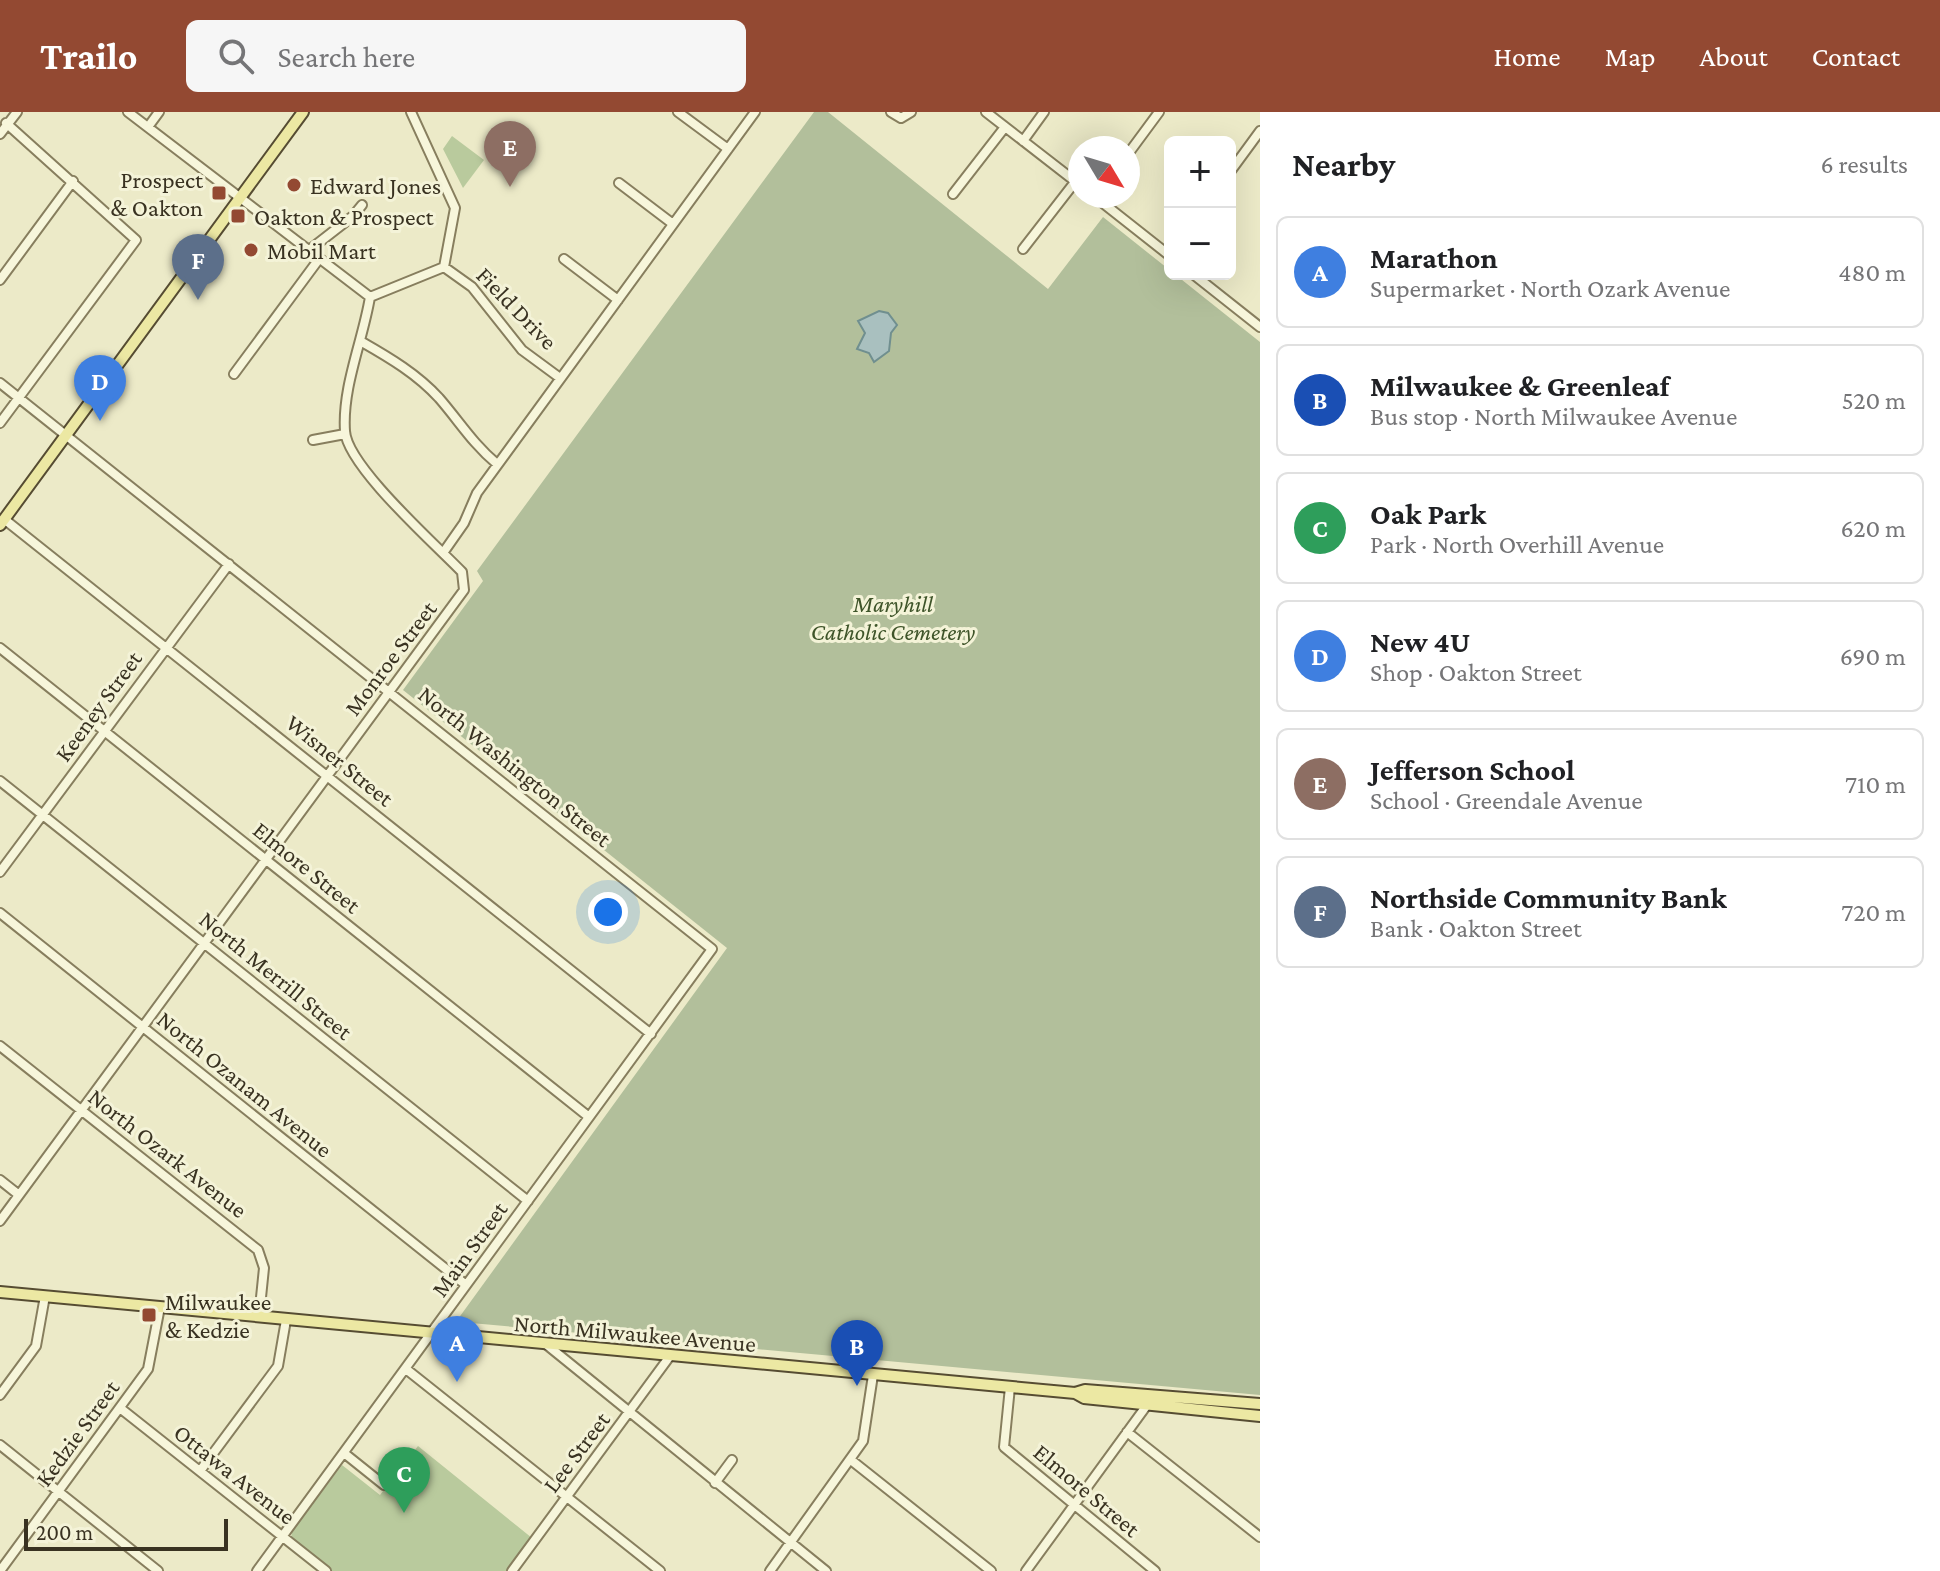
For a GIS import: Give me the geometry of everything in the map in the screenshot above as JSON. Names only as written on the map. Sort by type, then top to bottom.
[{"type":"main road","points":[[2,522],[303,112]]},
{"type":"main road","name":"North Milwaukee Avenue","points":[[0,1292],[1075,1393],[1085,1390],[1260,1404]]},
{"type":"main road","name":"North Milwaukee Avenue","points":[[1075,1393],[1084,1398],[1260,1416]]},
{"type":"street","points":[[0,423],[136,240],[6,123],[3,112]]},
{"type":"street","points":[[0,134],[17,112]]},
{"type":"street","points":[[128,112],[370,297]]},
{"type":"street","points":[[148,127],[159,112]]},
{"type":"street","points":[[370,297],[444,267],[455,208],[411,112]]},
{"type":"street","points":[[678,112],[728,149]]},
{"type":"street","points":[[443,553],[497,464],[755,112]]},
{"type":"street","points":[[891,112],[901,118],[911,112]]},
{"type":"street","points":[[986,112],[1068,175]]},
{"type":"street","points":[[1023,141],[1044,112]]},
{"type":"street","points":[[1140,138],[1159,112]]},
{"type":"street","points":[[953,194],[1005,127]]},
{"type":"street","points":[[1236,164],[1260,131]]},
{"type":"street","points":[[0,280],[73,181]]},
{"type":"street","points":[[619,183],[673,224]]},
{"type":"street","points":[[1023,249],[1068,195]]},
{"type":"street","points":[[308,251],[353,216],[362,205]]},
{"type":"street","points":[[1111,208],[1164,250]]},
{"type":"street","points":[[234,374],[319,259]]},
{"type":"street","points":[[564,259],[618,300]]},
{"type":"street","name":"Field Drive","points":[[444,267],[472,287],[522,350],[560,378]]},
{"type":"street","points":[[1201,280],[1260,327]]},
{"type":"street","points":[[313,440],[345,434],[346,405],[370,297]]},
{"type":"street","points":[[362,342],[413,374],[437,396],[476,447],[497,464]]},
{"type":"street","name":"North Washington Street","points":[[0,383],[712,949]]},
{"type":"street","name":"Monroe Street","points":[[0,1221],[464,590],[462,572],[368,475],[345,434]]},
{"type":"street","name":"Wisner Street","points":[[2,522],[166,647],[651,1034]]},
{"type":"street","name":"Keeney Street","points":[[0,872],[229,564]]},
{"type":"street","name":"Elmore Street","points":[[0,648],[589,1117]]},
{"type":"street","name":"North Merrill Street","points":[[0,781],[528,1201]]},
{"type":"street","name":"North Ozanam Avenue","points":[[0,913],[466,1285]]},
{"type":"street","name":"Main Street","points":[[257,1571],[712,949]]},
{"type":"street","name":"North Ozark Avenue","points":[[0,1046],[258,1250],[264,1268],[259,1317]]},
{"type":"street","points":[[0,1180],[19,1195]]},
{"type":"street","points":[[0,1395],[36,1346],[45,1296]]},
{"type":"street","name":"Kedzie Street","points":[[0,1571],[151,1362],[160,1307]]},
{"type":"street","points":[[200,1471],[278,1366],[286,1320]]},
{"type":"street","points":[[547,1345],[826,1571]]},
{"type":"street","name":"Lee Street","points":[[512,1571],[670,1356]]},
{"type":"street","points":[[406,1369],[660,1571]]},
{"type":"street","points":[[770,1571],[851,1460],[867,1432],[873,1375]]},
{"type":"street","name":"Elmore Street","points":[[1010,1387],[1004,1447],[1155,1571]]},
{"type":"street","points":[[1026,1571],[1147,1405]]},
{"type":"street","name":"Ottawa Avenue","points":[[120,1408],[326,1571]]},
{"type":"street","points":[[1127,1432],[1260,1537]]},
{"type":"street","points":[[0,1445],[158,1571]]},
{"type":"street","points":[[344,1453],[384,1485]]},
{"type":"street","points":[[715,1483],[732,1460]]},
{"type":"street","points":[[851,1460],[991,1571]]},
{"type":"green space","name":"Maryhill Catholic Cemetery","points":[[814,112],[828,112],[1048,289],[1103,217],[1164,266],[1164,280],[1182,280],[1260,342],[1260,1395],[460,1322],[458,1319],[727,948],[403,690],[483,581],[477,571]]},
{"type":"green space","points":[[452,136],[484,160],[463,188],[443,149]]},
{"type":"green space","points":[[418,1446],[532,1538],[508,1571],[331,1571],[291,1539],[292,1531],[342,1465],[380,1495]]},
{"type":"water","points":[[879,311],[888,313],[897,325],[891,333],[889,351],[874,362],[869,353],[857,349],[865,333],[858,321]]},
{"type":"place","name":"Edward Jones","points":[[294,185]]},
{"type":"place","name":"Jefferson School","points":[[510,187]]},
{"type":"place","name":"Prospect & Oakton","points":[[219,193]]},
{"type":"place","name":"Oakton & Prospect","points":[[238,216]]},
{"type":"place","name":"Mobil Mart","points":[[251,250]]},
{"type":"place","name":"Northside Community Bank","points":[[198,300]]},
{"type":"place","name":"New 4U","points":[[100,421]]},
{"type":"place","name":"Milwaukee & Kedzie","points":[[149,1315]]},
{"type":"place","name":"Marathon","points":[[457,1382]]},
{"type":"place","name":"Milwaukee & Greenleaf","points":[[857,1386]]},
{"type":"place","name":"Oak Park","points":[[404,1513]]}]
